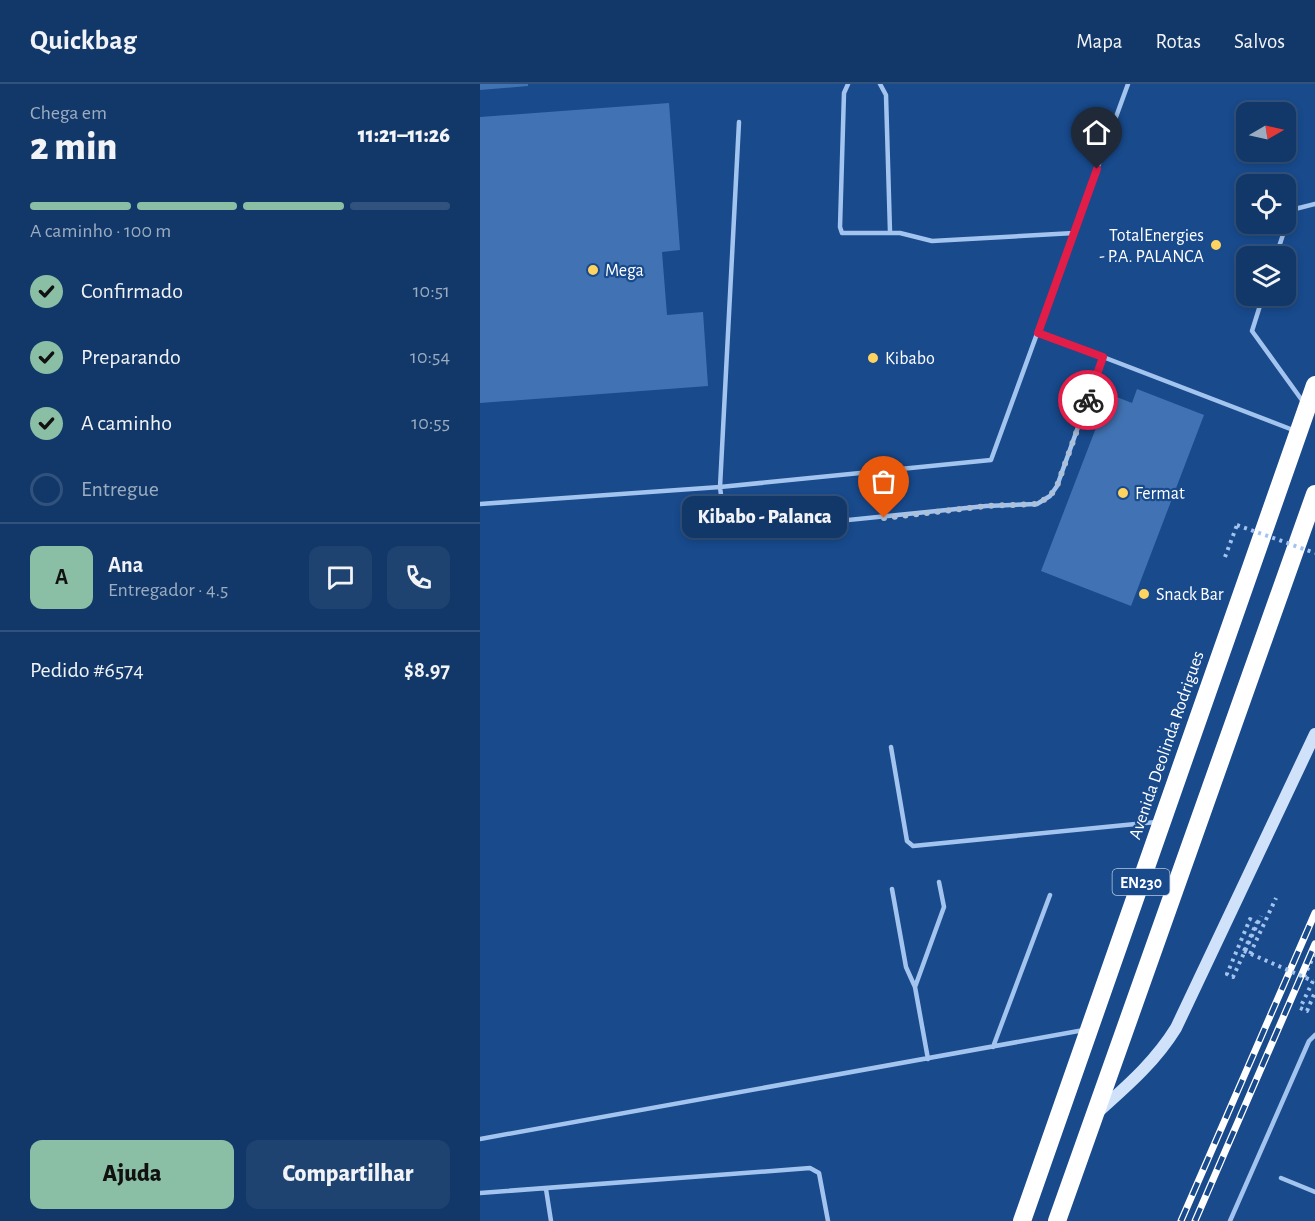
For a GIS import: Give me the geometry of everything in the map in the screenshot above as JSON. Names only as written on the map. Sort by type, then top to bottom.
[{"type":"highway","name":"Avenida Deolinda Rodrigues","points":[[1022,1221],[1315,386]]},
{"type":"highway","name":"EN230","points":[[1057,1221],[1098,1112],[1315,494]]},
{"type":"main road","points":[[1098,1112],[1146,1069],[1161,1052],[1176,1028],[1315,734]]},
{"type":"lane","points":[[848,84],[844,93],[840,227],[842,233],[848,235],[890,232],[932,241],[1074,233]]},
{"type":"lane","points":[[880,84],[886,95],[890,232]]},
{"type":"lane","points":[[480,504],[720,487],[992,460],[995,457],[1128,84]]},
{"type":"lane","points":[[739,122],[720,487],[725,527],[730,532],[986,506],[1037,504],[1050,496],[1057,486],[1103,357]]},
{"type":"lane","points":[[1279,246],[1291,210],[1315,204]]},
{"type":"lane","points":[[1260,306],[1252,331],[1307,406]]},
{"type":"lane","points":[[1038,333],[1298,432]]},
{"type":"lane","points":[[891,747],[907,841],[913,846],[1162,821]]},
{"type":"lane","points":[[915,987],[944,908],[939,882]]},
{"type":"lane","points":[[892,889],[906,967],[915,987],[928,1059]]},
{"type":"lane","points":[[993,1047],[1050,896]]},
{"type":"lane","points":[[480,1139],[1090,1029]]},
{"type":"lane","points":[[1230,1221],[1309,1041],[1315,1035]]},
{"type":"lane","points":[[480,1193],[810,1168],[819,1173],[828,1221]]},
{"type":"lane","points":[[1281,1178],[1315,1192]]},
{"type":"lane","points":[[546,1189],[551,1221]]},
{"type":"path","points":[[1225,557],[1237,525],[1315,553]]},
{"type":"path","points":[[1250,954],[1276,898]]},
{"type":"path","points":[[1261,916],[1233,977],[1227,974],[1250,919],[1257,922],[1244,951],[1250,954],[1313,981],[1300,1008],[1307,1011],[1315,992]]},
{"type":"path","points":[[1304,977],[1315,953]]},
{"type":"path","points":[[1298,1013],[1315,974]]},
{"type":"building","points":[[480,84],[528,84],[528,86],[480,90]]},
{"type":"building","points":[[669,103],[680,250],[662,252],[667,315],[703,312],[708,386],[480,403],[480,117]]},
{"type":"building","name":"Fermat","points":[[1137,389],[1204,415],[1131,606],[1041,571],[1109,394],[1132,403]]},
{"type":"railway","points":[[1181,1221],[1315,913]]},
{"type":"railway","points":[[1195,1221],[1315,944]]},
{"type":"way so far","points":[[884,518],[986,506],[1037,504],[1050,496],[1057,486],[1088,400]]},
{"type":"place","name":"TotalEnergies - P.A. PALANCA","points":[[1216,245]]},
{"type":"place","name":"Mega","points":[[593,270]]},
{"type":"place","name":"Kibabo","points":[[873,358]]},
{"type":"place","name":"Fermat","points":[[1123,493]]},
{"type":"place","name":"Kibabo - Palanca","points":[[884,518]]},
{"type":"place","name":"Snack Bar","points":[[1144,594]]},
{"type":"route","points":[[1088,400],[1103,357],[1038,333],[1097,169]]}]
